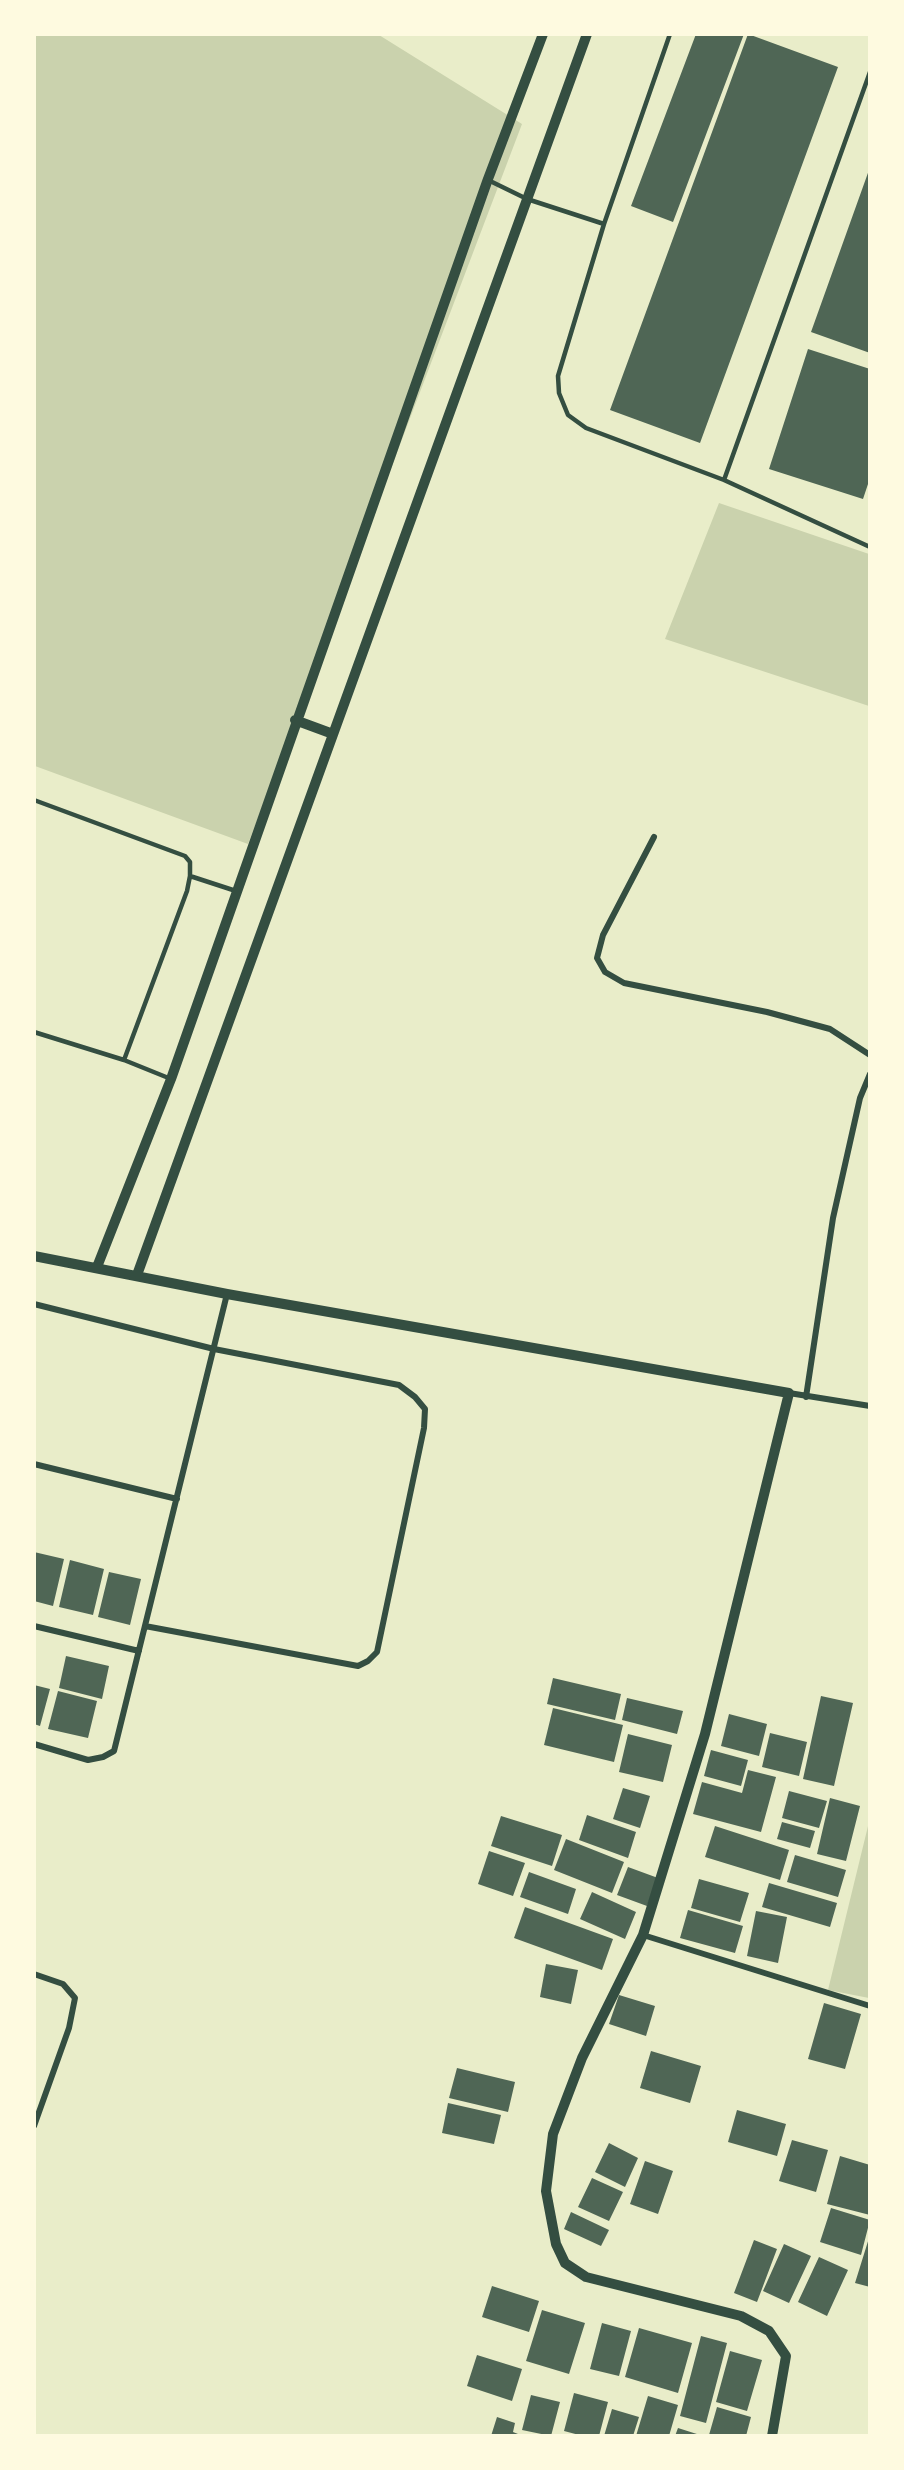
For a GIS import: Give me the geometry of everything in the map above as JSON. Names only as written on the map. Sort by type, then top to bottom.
[{"type":"street","points":[[97,1267],[171,1079],[295,720],[488,179],[543,34]]},
{"type":"street","points":[[137,1275],[587,34]]},
{"type":"street","points":[[295,720],[333,734]]},
{"type":"street","points":[[654,837],[603,935],[597,958],[606,972],[624,983],[767,1012],[830,1029],[870,1055]]},
{"type":"street","points":[[806,1397],[833,1218],[860,1098],[870,1074]]},
{"type":"street","points":[[34,1256],[227,1294],[870,1407]]},
{"type":"street","points":[[34,1744],[88,1760],[103,1757],[114,1751],[227,1294]]},
{"type":"street","points":[[34,1304],[214,1349],[399,1385],[415,1397],[425,1409],[424,1428],[377,1652],[369,1661],[358,1666],[145,1626]]},
{"type":"street","points":[[772,2436],[786,2356],[769,2331],[741,2316],[586,2277],[566,2263],[556,2244],[546,2192],[553,2134],[582,2058],[643,1935],[705,1734],[789,1393]]},
{"type":"street","points":[[34,1464],[177,1499]]},
{"type":"street","points":[[34,1626],[139,1651]]},
{"type":"street","points":[[643,1935],[870,2006]]},
{"type":"street","points":[[34,1974],[63,1984],[75,1998],[69,2028],[34,2126]]},
{"type":"lane","points":[[670,34],[604,224],[558,376],[559,393],[568,415],[586,428],[724,480],[870,548]]},
{"type":"lane","points":[[724,480],[870,72]]},
{"type":"lane","points":[[488,179],[527,200],[604,224]]},
{"type":"lane","points":[[34,800],[185,856],[190,862],[187,891],[124,1060]]},
{"type":"lane","points":[[190,876],[236,891]]},
{"type":"lane","points":[[34,1032],[124,1060],[171,1079]]},
{"type":"green space","points":[[34,35],[379,35],[522,124],[248,844],[35,766]]},
{"type":"green space","points":[[719,503],[869,554],[869,706],[665,639]]},
{"type":"green space","points":[[869,1822],[869,1998],[828,1990]]},
{"type":"building","points":[[696,34],[744,34],[673,222],[631,206]]},
{"type":"building","points":[[748,34],[838,67],[700,443],[610,410]]},
{"type":"building","points":[[870,170],[870,353],[811,332]]},
{"type":"building","points":[[808,349],[870,369],[870,478],[863,499],[769,469]]},
{"type":"building","points":[[34,1552],[64,1559],[53,1606],[34,1601]]},
{"type":"building","points":[[70,1560],[104,1569],[93,1615],[59,1607]]},
{"type":"building","points":[[109,1572],[141,1579],[130,1625],[98,1617]]},
{"type":"building","points":[[66,1656],[109,1666],[102,1699],[59,1688]]},
{"type":"building","points":[[553,1678],[621,1694],[615,1720],[547,1704]]},
{"type":"building","points":[[34,1685],[50,1689],[40,1726],[34,1724]]},
{"type":"building","points":[[58,1691],[97,1701],[88,1738],[48,1729]]},
{"type":"building","points":[[821,1696],[853,1703],[834,1786],[803,1779]]},
{"type":"building","points":[[627,1698],[683,1711],[677,1734],[622,1720]]},
{"type":"building","points":[[553,1708],[623,1725],[614,1762],[544,1745]]},
{"type":"building","points":[[729,1714],[767,1724],[759,1756],[721,1746]]},
{"type":"building","points":[[770,1733],[807,1742],[799,1776],[762,1767]]},
{"type":"building","points":[[628,1734],[672,1745],[663,1782],[619,1772]]},
{"type":"building","points":[[711,1750],[748,1760],[741,1786],[704,1776]]},
{"type":"building","points":[[748,1770],[776,1777],[761,1832],[693,1814],[702,1782],[742,1793]]},
{"type":"building","points":[[623,1788],[650,1796],[640,1828],[613,1819]]},
{"type":"building","points":[[789,1791],[827,1801],[819,1828],[782,1818]]},
{"type":"building","points":[[830,1798],[860,1806],[846,1861],[817,1854]]},
{"type":"building","points":[[587,1815],[636,1832],[628,1858],[579,1840]]},
{"type":"building","points":[[501,1816],[562,1835],[552,1866],[491,1846]]},
{"type":"building","points":[[782,1822],[815,1831],[810,1848],[777,1839]]},
{"type":"building","points":[[715,1826],[789,1850],[780,1880],[705,1857]]},
{"type":"building","points":[[566,1839],[624,1862],[612,1893],[554,1870]]},
{"type":"building","points":[[489,1851],[525,1863],[513,1896],[478,1884]]},
{"type":"building","points":[[795,1855],[846,1870],[838,1897],[787,1882]]},
{"type":"building","points":[[628,1867],[658,1878],[647,1906],[617,1895]]},
{"type":"building","points":[[529,1872],[576,1889],[568,1914],[520,1897]]},
{"type":"building","points":[[699,1879],[749,1893],[740,1922],[691,1908]]},
{"type":"building","points":[[769,1883],[837,1903],[830,1927],[762,1907]]},
{"type":"building","points":[[592,1892],[636,1912],[625,1939],[580,1919]]},
{"type":"building","points":[[525,1907],[613,1939],[602,1970],[514,1938]]},
{"type":"building","points":[[688,1910],[743,1926],[735,1953],[680,1938]]},
{"type":"building","points":[[756,1911],[787,1917],[778,1963],[747,1956]]},
{"type":"building","points":[[546,1964],[578,1970],[571,2004],[540,1997]]},
{"type":"building","points":[[619,1995],[655,2006],[646,2036],[609,2024]]},
{"type":"building","points":[[824,2003],[861,2014],[845,2069],[808,2059]]},
{"type":"building","points":[[651,2051],[701,2066],[690,2103],[640,2088]]},
{"type":"building","points":[[457,2068],[515,2082],[508,2112],[449,2098]]},
{"type":"building","points":[[448,2103],[501,2115],[494,2144],[442,2133]]},
{"type":"building","points":[[737,2110],[786,2124],[777,2156],[728,2142]]},
{"type":"building","points":[[792,2140],[828,2150],[816,2192],[779,2181]]},
{"type":"building","points":[[609,2143],[638,2158],[625,2187],[595,2172]]},
{"type":"building","points":[[840,2156],[870,2165],[870,2215],[827,2204]]},
{"type":"building","points":[[645,2161],[673,2171],[658,2214],[630,2204]]},
{"type":"building","points":[[592,2178],[623,2192],[609,2221],[578,2207]]},
{"type":"building","points":[[831,2208],[870,2220],[861,2255],[820,2242]]},
{"type":"building","points":[[571,2212],[609,2230],[601,2246],[564,2229]]},
{"type":"building","points":[[870,2238],[870,2287],[855,2283]]},
{"type":"building","points":[[754,2240],[777,2249],[757,2302],[734,2293]]},
{"type":"building","points":[[784,2244],[811,2256],[789,2303],[763,2291]]},
{"type":"building","points":[[819,2257],[848,2270],[827,2316],[798,2302]]},
{"type":"building","points":[[492,2286],[539,2301],[529,2332],[482,2317]]},
{"type":"building","points":[[542,2310],[585,2323],[569,2374],[526,2361]]},
{"type":"building","points":[[602,2323],[631,2331],[619,2376],[590,2369]]},
{"type":"building","points":[[639,2328],[692,2343],[678,2393],[625,2377]]},
{"type":"building","points":[[701,2336],[727,2343],[706,2423],[680,2416]]},
{"type":"building","points":[[730,2351],[762,2360],[747,2411],[716,2402]]},
{"type":"building","points":[[477,2355],[522,2369],[512,2401],[467,2386]]},
{"type":"building","points":[[574,2393],[608,2402],[599,2436],[583,2436],[564,2431]]},
{"type":"building","points":[[531,2395],[560,2402],[551,2436],[522,2430]]},
{"type":"building","points":[[648,2396],[678,2405],[669,2436],[636,2436]]},
{"type":"building","points":[[717,2407],[751,2417],[746,2436],[709,2435]]},
{"type":"building","points":[[612,2409],[639,2417],[633,2436],[604,2436]]},
{"type":"building","points":[[497,2417],[515,2423],[513,2432],[523,2436],[491,2436]]},
{"type":"building","points":[[678,2428],[700,2435],[700,2436],[675,2436]]}]
